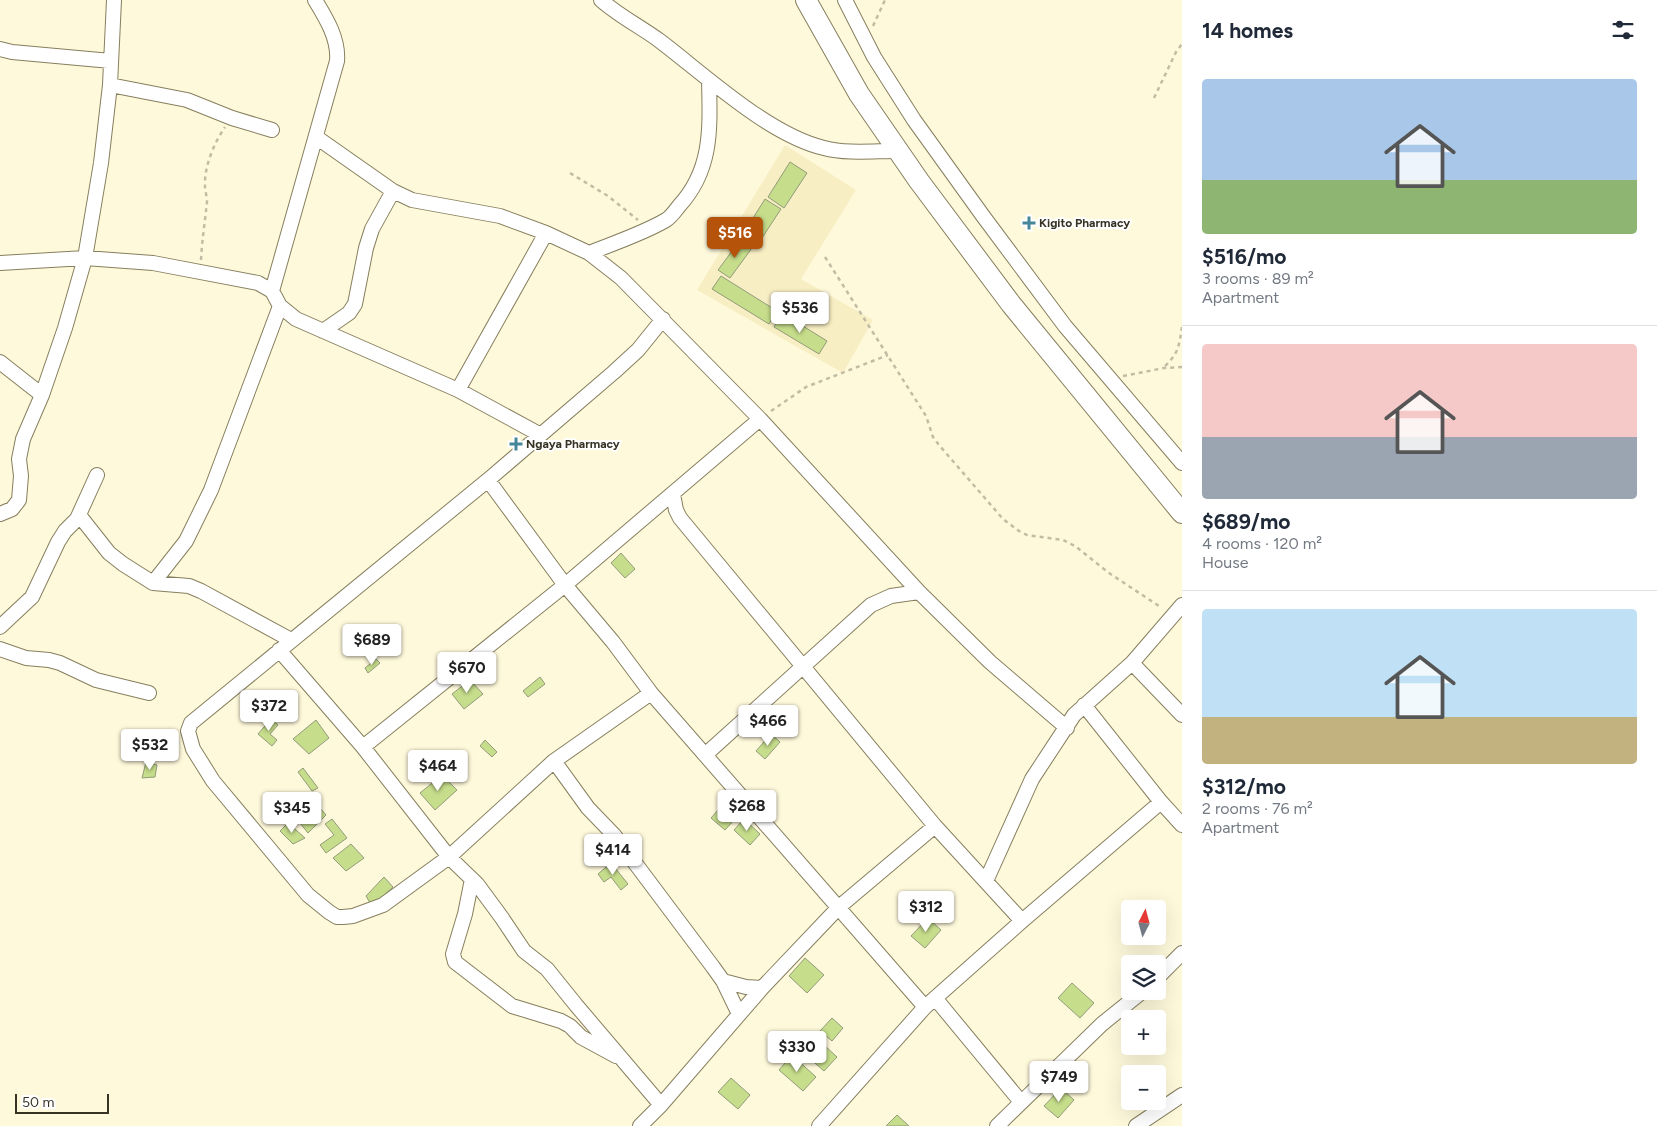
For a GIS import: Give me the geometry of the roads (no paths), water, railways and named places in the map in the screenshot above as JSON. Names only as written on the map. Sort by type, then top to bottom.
[{"type":"highway","points":[[806,0],[858,94],[896,151],[1010,304],[1182,513]]},
{"type":"street","points":[[0,514],[12,509],[19,500],[22,476],[19,460],[23,439],[42,395],[66,328],[85,258],[101,163],[110,85],[114,0]]},
{"type":"street","points":[[272,291],[337,61],[338,51],[328,22],[315,0]]},
{"type":"street","points":[[601,0],[624,18],[658,40],[767,122],[801,140],[825,149],[896,151]]},
{"type":"street","points":[[845,0],[867,44],[914,120],[983,216],[1065,326],[1182,463]]},
{"type":"street","points":[[0,49],[12,52],[111,61]]},
{"type":"street","points":[[589,253],[649,229],[668,219],[688,197],[699,176],[708,151],[710,130],[709,80]]},
{"type":"street","points":[[110,85],[187,100],[232,118],[272,130]]},
{"type":"street","points":[[316,137],[393,191],[412,200],[500,216],[546,233],[589,253],[621,278],[760,420],[919,592],[990,662],[1067,728]]},
{"type":"street","points":[[324,331],[349,313],[355,304],[366,248],[372,229],[393,191]]},
{"type":"street","points":[[458,390],[546,233]]},
{"type":"street","points":[[0,263],[85,258],[153,263],[258,283],[272,291],[280,306],[296,319],[458,390],[539,434]]},
{"type":"street","points":[[153,583],[186,541],[212,490],[280,306]]},
{"type":"street","points":[[651,693],[554,761],[449,857],[383,905],[353,916],[337,917],[308,895],[213,781],[193,749],[188,732],[191,723],[488,480],[638,350],[663,319]]},
{"type":"street","points":[[0,362],[42,395]]},
{"type":"street","points":[[363,747],[565,585],[760,420]]},
{"type":"street","points":[[0,627],[32,597],[58,542],[65,531],[80,515],[97,475]]},
{"type":"street","points":[[488,480],[565,585],[613,642],[651,693],[839,907],[930,1002],[1021,1102]]},
{"type":"street","points":[[673,494],[676,510],[680,518],[935,826],[1022,921]]},
{"type":"street","points":[[653,510],[680,518]]},
{"type":"street","points":[[80,515],[109,553],[153,583],[189,586],[202,591],[292,640]]},
{"type":"street","points":[[705,755],[870,605],[891,596],[919,592]]},
{"type":"street","points":[[986,881],[1032,779],[1074,715],[1132,663],[1178,611]]},
{"type":"street","points":[[0,649],[26,658],[49,660],[96,680],[149,693]]},
{"type":"street","points":[[278,650],[363,747],[449,857],[472,880],[502,918],[524,951],[548,969],[661,1105]]},
{"type":"street","points":[[1132,663],[1182,715]]},
{"type":"street","points":[[1084,705],[1161,802],[1182,825]]},
{"type":"street","points":[[554,761],[588,808],[614,835],[723,981],[739,1014]]},
{"type":"street","points":[[819,1126],[930,1002],[1161,802]]},
{"type":"street","points":[[640,1126],[661,1105],[762,988],[839,907],[935,826]]},
{"type":"street","points":[[472,880],[453,960],[512,1006],[560,1021],[570,1026],[581,1037],[623,1060]]},
{"type":"street","points":[[1166,969],[1182,953]]},
{"type":"street","points":[[723,981],[746,987],[762,988]]},
{"type":"street","points":[[997,1126],[1102,1024],[1132,1000]]},
{"type":"street","points":[[1136,1126],[1182,1095]]},
{"type":"place","name":"Kigito Pharmacy","points":[[1029,223]]},
{"type":"place","name":"Ngaya Pharmacy","points":[[516,444]]}]
